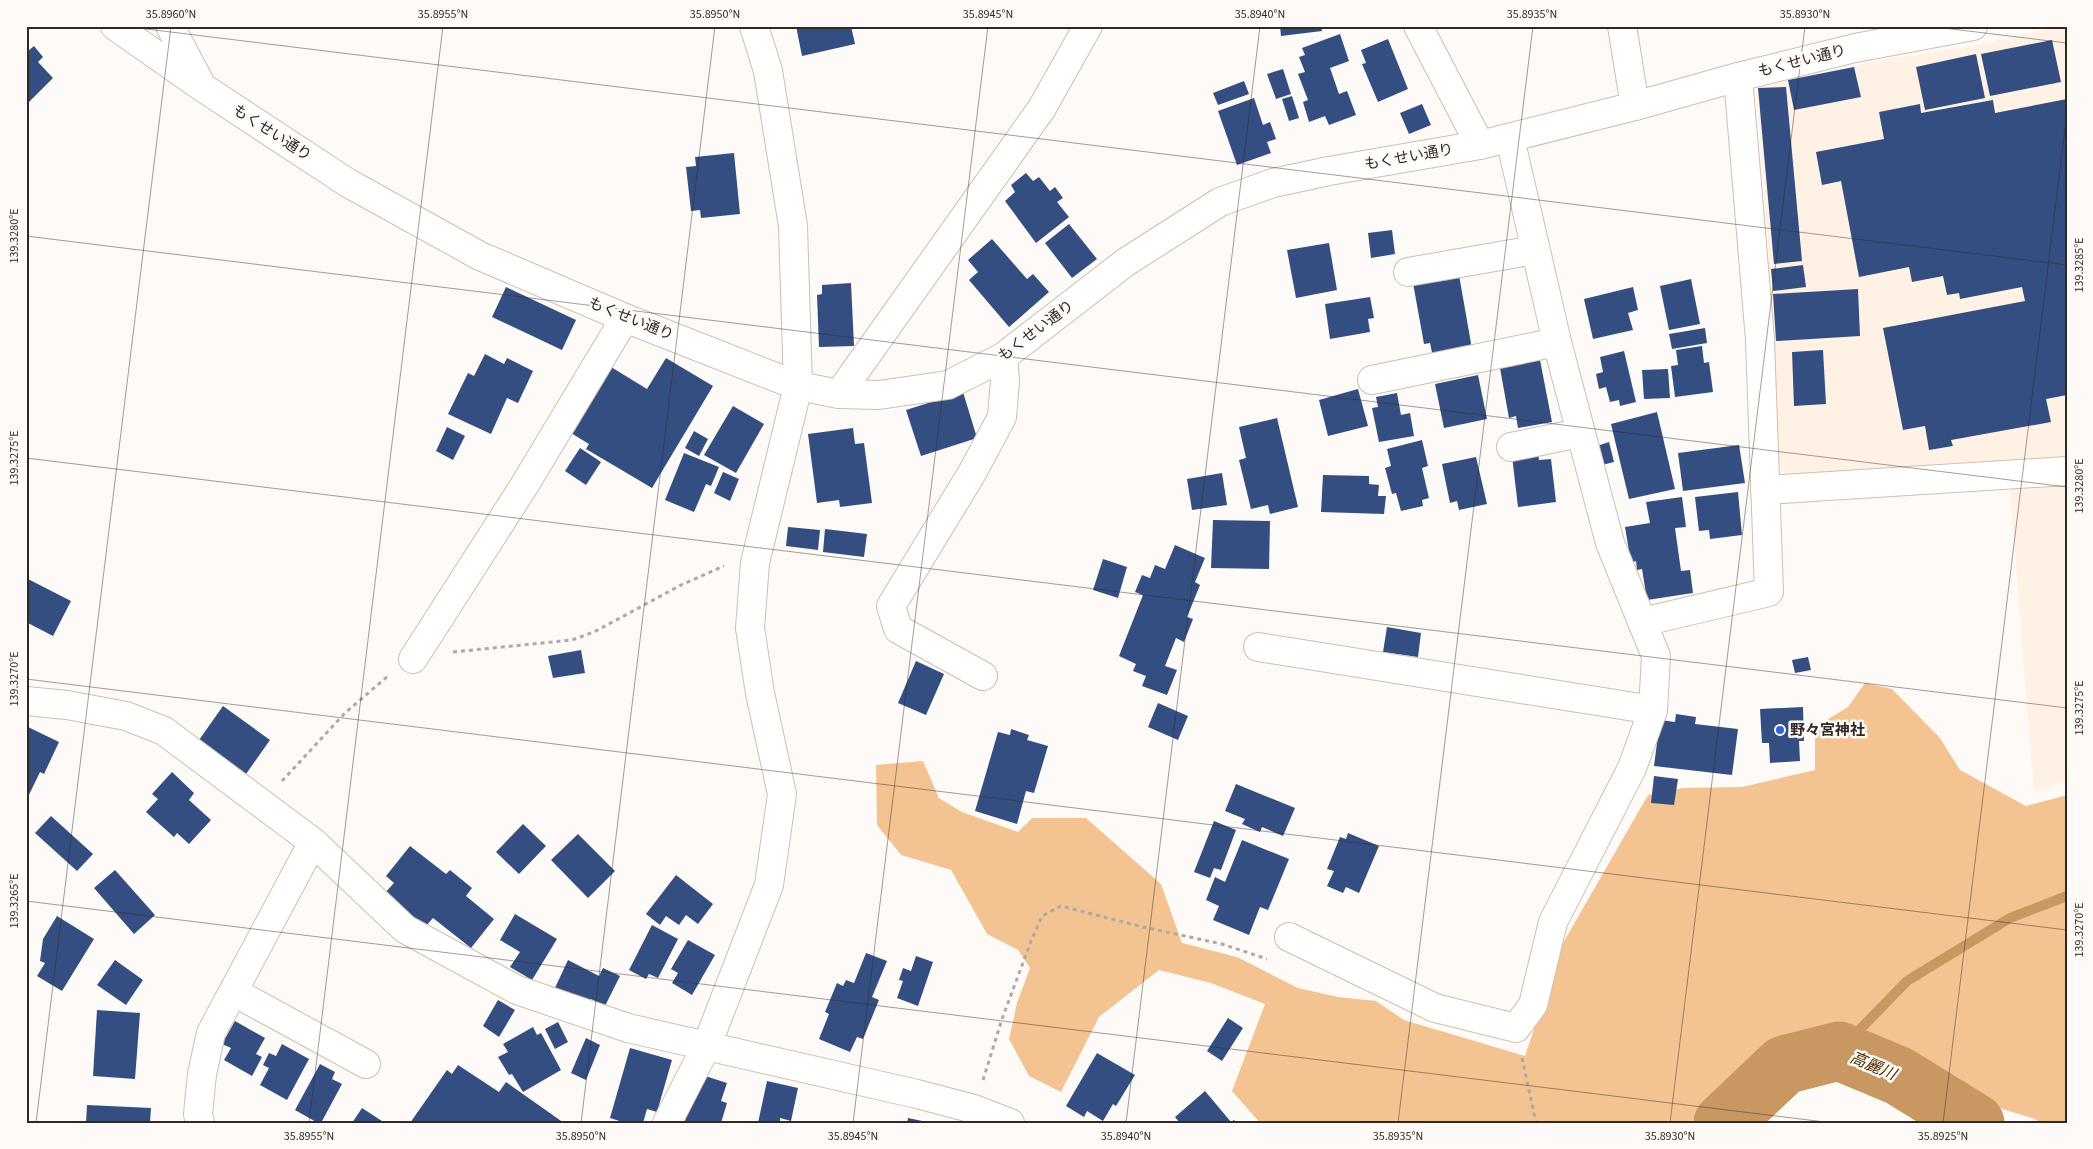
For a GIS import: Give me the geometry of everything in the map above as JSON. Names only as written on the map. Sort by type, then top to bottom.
[{"type":"street","name":"もくせい通り","points":[[115,26],[202,87],[348,183],[480,256],[625,318],[798,386],[839,394],[879,395],[948,385],[1003,357],[1126,262],[1220,202],[1273,183],[1338,169],[1480,145],[1854,48],[1974,26]]},
{"type":"street","points":[[170,26],[202,87]]},
{"type":"street","points":[[667,1123],[708,1045],[769,885],[782,794],[760,693],[750,628],[755,563],[798,386],[793,226],[768,71],[754,26]]},
{"type":"street","points":[[839,394],[1042,108],[1088,26]]},
{"type":"street","points":[[1418,26],[1480,145]]},
{"type":"street","points":[[1622,26],[1634,106]]},
{"type":"street","points":[[1642,622],[1769,592],[1760,340],[1738,77]]},
{"type":"street","points":[[1289,937],[1435,1008],[1516,1028],[1533,1005],[1553,922],[1632,768],[1653,710],[1656,656],[1610,543],[1557,342],[1510,138]]},
{"type":"street","points":[[1408,272],[1535,250]]},
{"type":"street","points":[[413,659],[524,486],[625,318]]},
{"type":"street","points":[[1372,380],[1557,342]]},
{"type":"street","points":[[983,676],[898,629],[890,606],[972,473],[1002,417],[1005,381],[1003,357]]},
{"type":"street","points":[[1511,447],[1580,433]]},
{"type":"street","points":[[1766,490],[2067,471]]},
{"type":"street","points":[[1258,647],[1653,710]]},
{"type":"street","points":[[26,701],[67,705],[126,716],[164,731],[313,842],[405,929],[517,990],[628,1028],[708,1045],[974,1109],[1010,1123]]},
{"type":"street","points":[[200,1123],[198,1114],[202,1074],[211,1033],[313,842]]},
{"type":"street","points":[[234,992],[366,1064]]},
{"type":"path","points":[[262,803],[345,713],[392,673],[413,659],[467,649],[572,640],[594,632],[681,585],[730,563],[755,563]]},
{"type":"path","points":[[974,1109],[1002,1019],[1031,940],[1042,916],[1048,912],[1061,906],[1142,927],[1222,944],[1269,960]]},
{"type":"path","points":[[1516,1028],[1536,1123]]},
{"type":"shaded area","points":[[2058,26],[2067,26],[2067,781],[2034,793],[2008,465],[1788,477],[1779,467],[1768,245],[1757,88],[1881,60],[1983,44]]},
{"type":"shaded area","points":[[1865,683],[1892,689],[1940,738],[1960,770],[2026,806],[2067,795],[2067,1123],[2040,1123],[2035,1119],[1980,1102],[1915,1062],[1824,1040],[1779,1049],[1737,1070],[1691,1123],[1260,1123],[1232,1091],[1265,1004],[1211,983],[1159,970],[1099,1017],[1061,1092],[1029,1076],[1009,1039],[1017,1003],[1030,968],[1018,950],[987,934],[951,870],[901,855],[877,825],[876,765],[923,761],[939,798],[962,812],[1018,832],[1032,818],[1086,818],[1161,884],[1182,943],[1237,957],[1298,988],[1338,997],[1376,1001],[1404,1020],[1525,1056],[1563,943],[1648,795],[1683,788],[1742,787],[1815,770],[1815,727],[1848,707]]},
{"type":"building","points":[[796,26],[851,26],[855,44],[802,56]]},
{"type":"building","points":[[1280,26],[1321,26],[1322,31],[1281,36]]},
{"type":"building","points":[[1340,34],[1349,61],[1330,68],[1339,94],[1347,91],[1356,115],[1329,125],[1325,116],[1309,122],[1303,102],[1308,100],[1298,74],[1305,72],[1299,57],[1305,55],[1302,48]]},
{"type":"building","points":[[1388,39],[1408,89],[1378,102],[1362,64],[1366,63],[1361,50]]},
{"type":"building","points":[[2052,40],[2061,82],[1990,96],[1981,54]]},
{"type":"building","points":[[34,46],[43,57],[38,62],[53,78],[29,102],[26,99],[26,49],[28,51]]},
{"type":"building","points":[[1976,54],[1985,98],[1925,110],[1916,67]]},
{"type":"building","points":[[1854,67],[1861,97],[1794,110],[1788,80]]},
{"type":"building","points":[[1283,69],[1291,94],[1276,99],[1267,74]]},
{"type":"building","points":[[1244,81],[1249,94],[1218,105],[1213,93]]},
{"type":"building","points":[[1786,87],[1802,261],[1774,264],[1758,88]]},
{"type":"building","points":[[1292,96],[1299,118],[1289,121],[1282,99]]},
{"type":"building","points":[[1254,98],[1263,125],[1270,122],[1276,139],[1267,142],[1271,153],[1237,165],[1218,111]]},
{"type":"building","points":[[2067,99],[2067,395],[2046,399],[2051,422],[1951,440],[1953,446],[1929,450],[1925,426],[1903,430],[1883,328],[2025,301],[2022,287],[1960,299],[1959,293],[1947,295],[1943,276],[1912,282],[1909,267],[1859,277],[1841,181],[1822,185],[1816,152],[1884,139],[1879,112],[1920,104],[1921,113],[1993,100],[1995,113]]},
{"type":"building","points":[[1422,104],[1431,125],[1409,134],[1400,113]]},
{"type":"building","points":[[734,153],[740,214],[701,218],[700,210],[691,211],[686,167],[696,166],[695,157]]},
{"type":"building","points":[[1026,173],[1033,181],[1039,177],[1050,191],[1055,187],[1063,198],[1057,202],[1069,217],[1036,243],[1005,201],[1015,192],[1011,185]]},
{"type":"building","points":[[1069,224],[1097,259],[1072,278],[1045,243]]},
{"type":"building","points":[[1392,230],[1395,254],[1371,258],[1368,233]]},
{"type":"building","points":[[992,239],[1027,279],[1033,274],[1049,292],[1009,327],[969,280],[978,272],[968,260]]},
{"type":"building","points":[[1329,243],[1337,290],[1296,298],[1287,250]]},
{"type":"building","points":[[1803,265],[1806,287],[1773,291],[1771,269]]},
{"type":"building","points":[[1459,275],[1472,349],[1433,357],[1430,343],[1424,344],[1413,283]]},
{"type":"building","points":[[1691,279],[1700,324],[1669,330],[1660,286]]},
{"type":"building","points":[[851,283],[854,346],[819,347],[817,295],[822,294],[822,285]]},
{"type":"building","points":[[506,287],[576,320],[562,350],[492,317]]},
{"type":"building","points":[[1633,287],[1638,310],[1628,313],[1633,330],[1593,339],[1584,299]]},
{"type":"building","points":[[1858,289],[1860,336],[1776,341],[1773,294]]},
{"type":"building","points":[[1370,297],[1374,318],[1368,319],[1370,332],[1330,339],[1325,304]]},
{"type":"building","points":[[1705,328],[1707,343],[1672,349],[1669,334]]},
{"type":"building","points":[[1702,346],[1704,363],[1709,362],[1713,392],[1675,397],[1671,366],[1678,365],[1676,350]]},
{"type":"building","points":[[1823,350],[1826,404],[1794,406],[1792,352]]},
{"type":"building","points":[[1624,351],[1636,402],[1620,406],[1619,400],[1610,402],[1606,387],[1599,389],[1596,374],[1603,372],[1600,357]]},
{"type":"building","points":[[485,354],[504,364],[507,358],[533,371],[518,403],[507,398],[491,434],[448,414],[468,373],[474,376]]},
{"type":"building","points":[[666,358],[713,386],[652,488],[586,449],[589,444],[571,433],[611,367],[647,389]]},
{"type":"building","points":[[1540,360],[1552,422],[1518,428],[1516,416],[1509,418],[1500,368]]},
{"type":"building","points":[[1668,369],[1670,398],[1644,399],[1642,370]]},
{"type":"building","points":[[1478,375],[1487,419],[1444,428],[1435,384]]},
{"type":"building","points":[[1358,389],[1368,426],[1328,436],[1319,400]]},
{"type":"building","points":[[963,392],[977,438],[921,456],[906,410]]},
{"type":"building","points":[[1397,393],[1401,415],[1410,413],[1414,436],[1379,442],[1372,408],[1378,407],[1376,397]]},
{"type":"building","points":[[733,406],[764,424],[736,473],[704,455]]},
{"type":"building","points":[[1657,412],[1675,489],[1629,499],[1611,424]]},
{"type":"building","points":[[1277,418],[1298,507],[1270,514],[1268,505],[1251,509],[1239,460],[1246,458],[1239,427]]},
{"type":"building","points":[[447,427],[465,436],[453,460],[436,451]]},
{"type":"building","points":[[853,428],[855,444],[864,443],[872,503],[840,507],[839,500],[817,503],[808,434]]},
{"type":"building","points":[[694,431],[708,439],[699,456],[685,448]]},
{"type":"building","points":[[1422,440],[1428,466],[1422,468],[1429,498],[1422,500],[1423,506],[1401,511],[1396,493],[1392,494],[1385,468],[1391,466],[1387,449]]},
{"type":"building","points":[[1609,442],[1614,462],[1602,465],[1597,446]]},
{"type":"building","points":[[1739,445],[1745,483],[1683,491],[1678,453]]},
{"type":"building","points":[[580,448],[601,462],[586,485],[565,471]]},
{"type":"building","points":[[684,453],[719,467],[711,486],[706,484],[694,512],[665,500]]},
{"type":"building","points":[[1538,453],[1539,460],[1551,459],[1556,502],[1518,507],[1512,456]]},
{"type":"building","points":[[1476,457],[1487,504],[1459,510],[1457,501],[1450,503],[1442,464]]},
{"type":"building","points":[[723,472],[739,479],[730,501],[714,493]]},
{"type":"building","points":[[1222,473],[1227,505],[1192,510],[1187,479]]},
{"type":"building","points":[[1323,475],[1369,476],[1369,484],[1379,485],[1378,496],[1386,496],[1384,514],[1321,512]]},
{"type":"building","points":[[1738,492],[1742,535],[1710,539],[1709,530],[1699,531],[1695,497]]},
{"type":"building","points":[[1682,497],[1686,527],[1675,528],[1681,571],[1690,570],[1693,593],[1647,600],[1642,569],[1637,570],[1636,561],[1631,563],[1625,527],[1650,523],[1646,502]]},
{"type":"building","points":[[1213,520],[1270,521],[1269,569],[1211,568]]},
{"type":"building","points":[[788,527],[820,530],[818,550],[786,546]]},
{"type":"building","points":[[825,529],[867,534],[864,557],[823,552]]},
{"type":"building","points":[[1175,545],[1205,558],[1195,582],[1200,585],[1187,617],[1193,619],[1184,642],[1176,638],[1165,666],[1177,670],[1167,695],[1142,686],[1146,676],[1133,671],[1136,664],[1119,656],[1143,595],[1135,592],[1142,575],[1150,578],[1155,565],[1165,569]]},
{"type":"building","points":[[1103,559],[1127,567],[1118,598],[1093,590]]},
{"type":"building","points":[[26,578],[71,601],[53,636],[26,622]]},
{"type":"building","points":[[1387,627],[1421,633],[1418,657],[1383,652]]},
{"type":"building","points":[[581,650],[585,673],[553,678],[548,656]]},
{"type":"building","points":[[1808,657],[1811,670],[1795,673],[1792,660]]},
{"type":"building","points":[[916,661],[944,674],[926,715],[898,703]]},
{"type":"building","points":[[1158,703],[1188,716],[1178,740],[1148,727]]},
{"type":"building","points":[[223,706],[270,740],[246,774],[199,740]]},
{"type":"building","points":[[1803,707],[1804,741],[1799,741],[1800,761],[1770,763],[1769,743],[1762,743],[1760,709]]},
{"type":"building","points":[[1676,714],[1696,717],[1695,724],[1738,729],[1732,775],[1654,766],[1660,720],[1675,722]]},
{"type":"building","points":[[26,726],[59,742],[44,774],[40,772],[26,801]]},
{"type":"building","points":[[1011,729],[1029,735],[1027,740],[1048,746],[1034,793],[1026,791],[1017,824],[975,811],[998,732],[1010,735]]},
{"type":"building","points":[[172,772],[194,793],[189,800],[211,820],[189,844],[177,833],[174,837],[146,812],[158,799],[152,794]]},
{"type":"building","points":[[1654,776],[1678,779],[1674,805],[1651,803]]},
{"type":"building","points":[[1236,784],[1295,808],[1283,836],[1262,827],[1260,832],[1242,824],[1245,819],[1225,811]]},
{"type":"building","points":[[51,816],[93,854],[77,871],[35,833]]},
{"type":"building","points":[[1214,821],[1236,830],[1221,870],[1214,868],[1210,878],[1194,872]]},
{"type":"building","points":[[523,824],[546,846],[519,874],[496,852]]},
{"type":"building","points":[[1348,833],[1379,846],[1359,893],[1346,887],[1343,893],[1327,886],[1334,871],[1327,869],[1340,837],[1346,839]]},
{"type":"building","points":[[578,834],[615,871],[588,898],[551,860]]},
{"type":"building","points":[[1242,840],[1289,859],[1268,910],[1260,907],[1249,935],[1213,920],[1219,906],[1206,900],[1215,877],[1225,882]]},
{"type":"building","points":[[410,846],[446,874],[450,870],[472,888],[466,896],[494,919],[471,948],[433,918],[425,927],[384,894],[394,883],[386,876]]},
{"type":"building","points":[[115,870],[155,915],[134,934],[94,888]]},
{"type":"building","points":[[676,875],[713,904],[698,924],[686,915],[679,925],[666,916],[660,925],[646,914]]},
{"type":"building","points":[[515,914],[557,939],[532,980],[510,967],[520,952],[500,940]]},
{"type":"building","points":[[57,916],[94,939],[62,991],[37,976],[45,963],[40,961],[43,939]]},
{"type":"building","points":[[652,925],[678,939],[658,978],[649,974],[646,979],[629,970]]},
{"type":"building","points":[[688,940],[715,955],[692,995],[672,983],[678,973],[671,969]]},
{"type":"building","points":[[866,953],[887,961],[872,997],[879,1000],[863,1039],[857,1037],[850,1052],[819,1039],[829,1014],[825,1012],[837,983],[843,986],[846,980],[854,983]]},
{"type":"building","points":[[916,956],[933,962],[918,1006],[897,998],[903,981],[899,980],[903,968],[911,971]]},
{"type":"building","points":[[115,960],[143,980],[126,1005],[97,985]]},
{"type":"building","points":[[568,960],[599,976],[603,968],[620,976],[605,1006],[591,999],[588,1006],[554,990]]},
{"type":"building","points":[[498,1000],[515,1010],[499,1037],[483,1026]]},
{"type":"building","points":[[97,1010],[140,1013],[135,1079],[93,1076]]},
{"type":"building","points":[[1228,1018],[1243,1028],[1222,1061],[1207,1051]]},
{"type":"building","points":[[235,1021],[265,1038],[256,1054],[262,1057],[252,1076],[224,1060],[231,1048],[222,1044]]},
{"type":"building","points":[[558,1022],[568,1042],[555,1049],[545,1029]]},
{"type":"building","points":[[533,1027],[537,1035],[541,1033],[561,1070],[523,1092],[512,1074],[509,1075],[498,1057],[508,1052],[503,1044]]},
{"type":"building","points":[[586,1038],[600,1045],[586,1080],[571,1073]]},
{"type":"building","points":[[282,1044],[309,1059],[287,1100],[260,1085],[269,1068],[263,1065],[269,1053],[276,1056]]},
{"type":"building","points":[[630,1048],[672,1060],[657,1112],[647,1109],[643,1123],[626,1123],[610,1118]]},
{"type":"building","points":[[1097,1053],[1135,1075],[1116,1106],[1113,1104],[1103,1121],[1087,1111],[1084,1117],[1066,1106]]},
{"type":"building","points":[[320,1064],[335,1072],[332,1079],[342,1084],[321,1123],[318,1123],[295,1110]]},
{"type":"building","points":[[458,1065],[499,1092],[506,1082],[564,1123],[410,1123],[447,1070],[452,1074]]},
{"type":"building","points":[[699,1074],[727,1083],[721,1101],[727,1103],[721,1123],[690,1123],[685,1121]]},
{"type":"building","points":[[767,1081],[798,1088],[791,1121],[780,1118],[780,1123],[758,1123]]},
{"type":"building","points":[[1205,1091],[1231,1122],[1234,1120],[1237,1123],[1180,1123],[1175,1117]]},
{"type":"building","points":[[87,1105],[151,1108],[150,1123],[86,1123]]},
{"type":"building","points":[[362,1108],[385,1123],[352,1123]]},
{"type":"building","points":[[908,1118],[927,1122],[927,1123],[907,1123]]},
{"type":"waterway","points":[[1839,1051],[1907,981],[2010,918],[2067,896]]},
{"type":"waterway","name":"高麗川","points":[[1723,1123],[1784,1065],[1839,1051],[1899,1076],[1975,1123]]},
{"type":"place","name":"野々宮神社","points":[[1780,730]]}]
